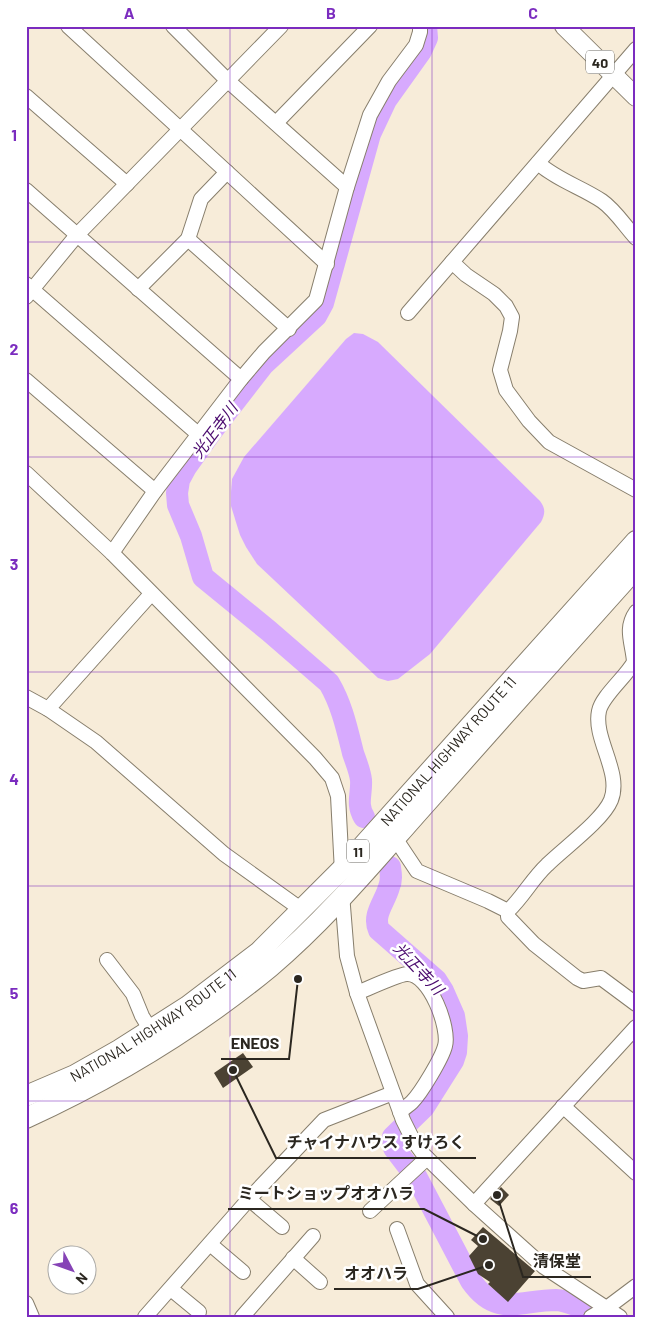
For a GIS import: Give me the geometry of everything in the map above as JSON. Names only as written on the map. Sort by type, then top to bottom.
[{"type":"highway","name":"NATIONAL HIGHWAY ROUTE 11","points":[[26,1118],[123,1069],[188,1006],[259,952],[342,870],[636,541]]},
{"type":"highway","name":"NATIONAL HIGHWAY ROUTE 11","points":[[26,1096],[155,1038],[198,1021],[271,966],[342,898],[636,568]]},
{"type":"main road","name":"40","points":[[564,26],[636,97]]},
{"type":"street","points":[[68,26],[327,264]]},
{"type":"street","points":[[198,434],[28,290],[77,235],[281,26]]},
{"type":"street","points":[[276,123],[370,26]]},
{"type":"street","points":[[112,553],[155,491],[241,379],[264,352],[316,300],[347,187],[370,115],[389,81],[416,45],[420,26]]},
{"type":"street","points":[[180,29],[227,80],[347,187]]},
{"type":"street","points":[[408,313],[636,49]]},
{"type":"street","points":[[26,96],[127,184]]},
{"type":"street","points":[[538,163],[559,179],[607,205],[636,238]]},
{"type":"street","points":[[138,289],[188,238],[201,199],[228,172]]},
{"type":"street","points":[[26,190],[241,379]]},
{"type":"street","points":[[188,238],[289,329]]},
{"type":"street","points":[[452,262],[466,275],[494,294],[506,306],[512,316],[500,370],[506,390],[529,422],[549,442],[582,459],[624,485],[635,485]]},
{"type":"street","points":[[26,380],[155,491]]},
{"type":"street","points":[[26,473],[112,553],[315,758],[332,778],[338,796],[342,898],[348,956],[357,993],[404,1121],[427,1158],[474,1204],[544,1267],[608,1307],[620,1317]]},
{"type":"street","points":[[48,709],[151,594]]},
{"type":"street","points":[[636,612],[629,628],[634,662],[599,710],[599,726],[614,783],[610,801],[597,818],[547,865],[521,898],[508,911],[508,917],[534,944],[577,978],[583,981],[601,978],[636,1004]]},
{"type":"street","points":[[26,697],[48,709],[96,742],[224,854],[302,910]]},
{"type":"street","points":[[395,838],[418,872],[508,911]]},
{"type":"street","points":[[106,960],[133,994],[155,1038]]},
{"type":"street","points":[[357,993],[407,974],[416,977],[428,988],[434,998],[446,1033],[446,1045],[442,1055],[413,1101],[404,1121]]},
{"type":"street","points":[[474,1204],[636,1027]]},
{"type":"street","points":[[145,1317],[250,1199],[324,1120],[393,1093]]},
{"type":"street","points":[[562,1106],[636,1173]]},
{"type":"street","points":[[370,1211],[427,1158]]},
{"type":"street","points":[[250,1199],[282,1227]]},
{"type":"street","points":[[396,1228],[417,1284],[447,1317]]},
{"type":"street","points":[[242,1317],[313,1236]]},
{"type":"street","points":[[210,1244],[243,1272]]},
{"type":"street","points":[[293,1258],[320,1282]]},
{"type":"street","points":[[591,1317],[636,1286]]},
{"type":"street","points":[[171,1289],[199,1312]]},
{"type":"street","points":[[26,1303],[32,1317]]},
{"type":"shaded area","points":[[354,333],[363,334],[378,342],[540,501],[544,512],[541,522],[430,654],[398,679],[388,681],[378,678],[257,564],[240,535],[231,506],[232,479],[244,457],[346,339]]},
{"type":"building","points":[[243,1053],[253,1067],[223,1088],[214,1073]]},
{"type":"building","points":[[501,1187],[509,1195],[499,1206],[490,1199]]},
{"type":"building","points":[[483,1227],[535,1271],[508,1302],[488,1284],[490,1282],[478,1274],[469,1256],[478,1246],[471,1240]]},
{"type":"waterway","name":"光正寺川","points":[[364,817],[360,808],[360,773],[341,708],[334,691],[329,683],[203,577],[191,536],[178,505],[177,493],[179,480],[186,467],[211,432],[263,365],[316,316],[323,303],[370,134],[386,100],[421,51],[427,38],[426,26]]},
{"type":"waterway","name":"光正寺川","points":[[390,867],[390,884],[377,919],[379,930],[436,980],[454,1016],[457,1036],[456,1052],[453,1061],[424,1107],[393,1137],[394,1148],[417,1178],[471,1281],[490,1300],[510,1304],[556,1300],[568,1302],[603,1317]]},
{"type":"place","name":"ENEOS","points":[[298,979]]},
{"type":"place","name":"チャイナハウス すけろく","points":[[233,1070]]},
{"type":"place","name":"清保堂","points":[[497,1195]]},
{"type":"place","name":"ミートショップオオハラ","points":[[483,1239]]},
{"type":"place","name":"オオハラ","points":[[489,1265]]}]
